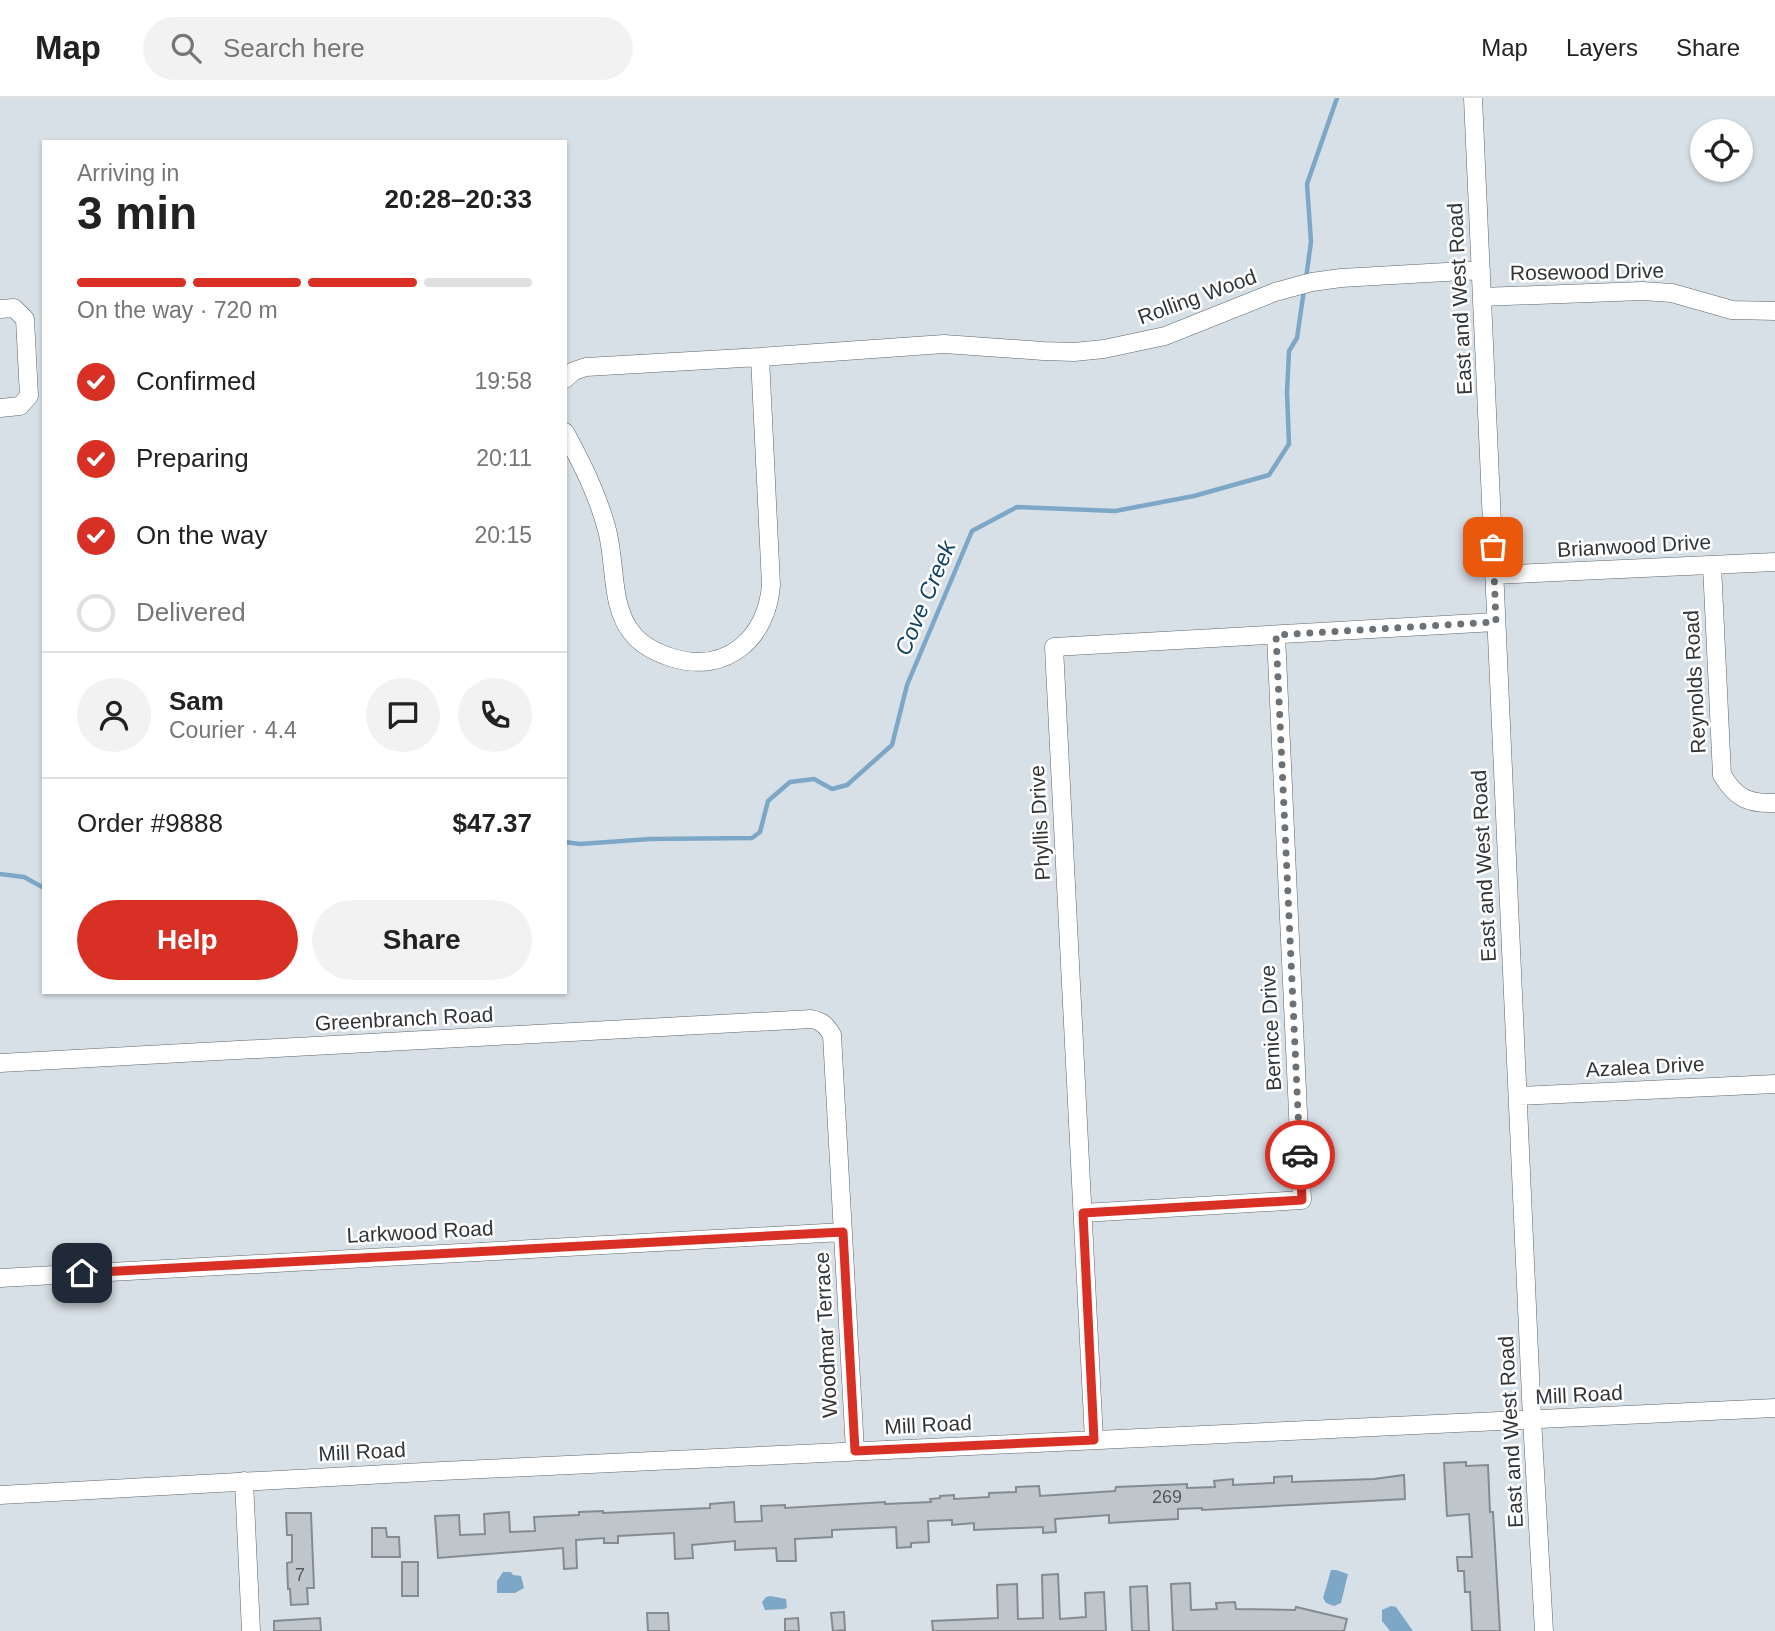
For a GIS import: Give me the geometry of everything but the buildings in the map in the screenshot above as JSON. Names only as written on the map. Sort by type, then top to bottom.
[{"type":"street","name":"East and West Road","points":[[1473,98],[1532,1419],[1544,1631]]},
{"type":"street","name":"Rolling Wood","points":[[567,378],[586,367],[944,344],[1043,351],[1104,349],[1165,336],[1275,292],[1312,282],[1341,278],[1481,271]]},
{"type":"street","name":"Rosewood Drive","points":[[1482,297],[1643,291],[1672,293],[1732,310],[1775,311]]},
{"type":"street","points":[[0,309],[13,308],[25,319],[29,396],[20,407],[0,408]]},
{"type":"street","points":[[567,436],[600,504],[613,561],[619,606],[623,620],[632,634],[659,654],[683,661],[716,660],[746,644],[758,631],[770,603],[760,357]]},
{"type":"street","name":"Brianwood Drive","points":[[1494,575],[1775,562]]},
{"type":"street","name":"Reynolds Road","points":[[1712,565],[1722,775],[1740,796],[1749,802],[1775,803]]},
{"type":"street","name":"Phyllis Drive","points":[[1094,1440],[1054,647],[1496,622]]},
{"type":"street","name":"Bernice Drive","points":[[1083,1213],[1302,1200],[1276,635]]},
{"type":"street","name":"Greenbranch Road","points":[[0,1063],[811,1019]]},
{"type":"street","name":"Woodmar Terrace","points":[[811,1019],[827,1026],[832,1035],[855,1451]]},
{"type":"street","name":"Azalea Drive","points":[[1518,1096],[1775,1084]]},
{"type":"street","name":"Larkwood Road","points":[[0,1278],[843,1232]]},
{"type":"street","name":"Mill Road","points":[[0,1495],[1775,1408]]},
{"type":"street","points":[[244,1482],[251,1631]]},
{"type":"water","points":[[1331,1570],[1348,1574],[1341,1603],[1334,1606],[1326,1603],[1323,1598]]},
{"type":"water","points":[[503,1572],[521,1576],[524,1588],[515,1593],[497,1593],[497,1581]]},
{"type":"water","points":[[770,1596],[786,1599],[787,1607],[765,1610],[762,1602]]},
{"type":"water","points":[[1396,1607],[1413,1631],[1390,1631],[1382,1621],[1382,1610]]},
{"type":"waterway","name":"Cove Creek","points":[[1306,278],[1311,242],[1307,184],[1337,98]]},
{"type":"waterway","name":"Cove Creek","points":[[567,842],[752,838],[760,832],[768,801],[790,782],[814,779],[832,789],[847,785],[892,745],[907,685],[972,531],[1017,507],[1115,511],[1194,496],[1269,475],[1289,444],[1289,351],[1297,338],[1304,290]]},
{"type":"waterway","name":"Cove Creek","points":[[0,874],[24,877],[42,887]]},
{"type":"way so far","points":[[1300,1155],[1276,635],[1496,622],[1493,547]]},
{"type":"route","points":[[82,1273],[843,1232],[855,1451],[1094,1440],[1083,1213],[1302,1200],[1300,1155]]}]
